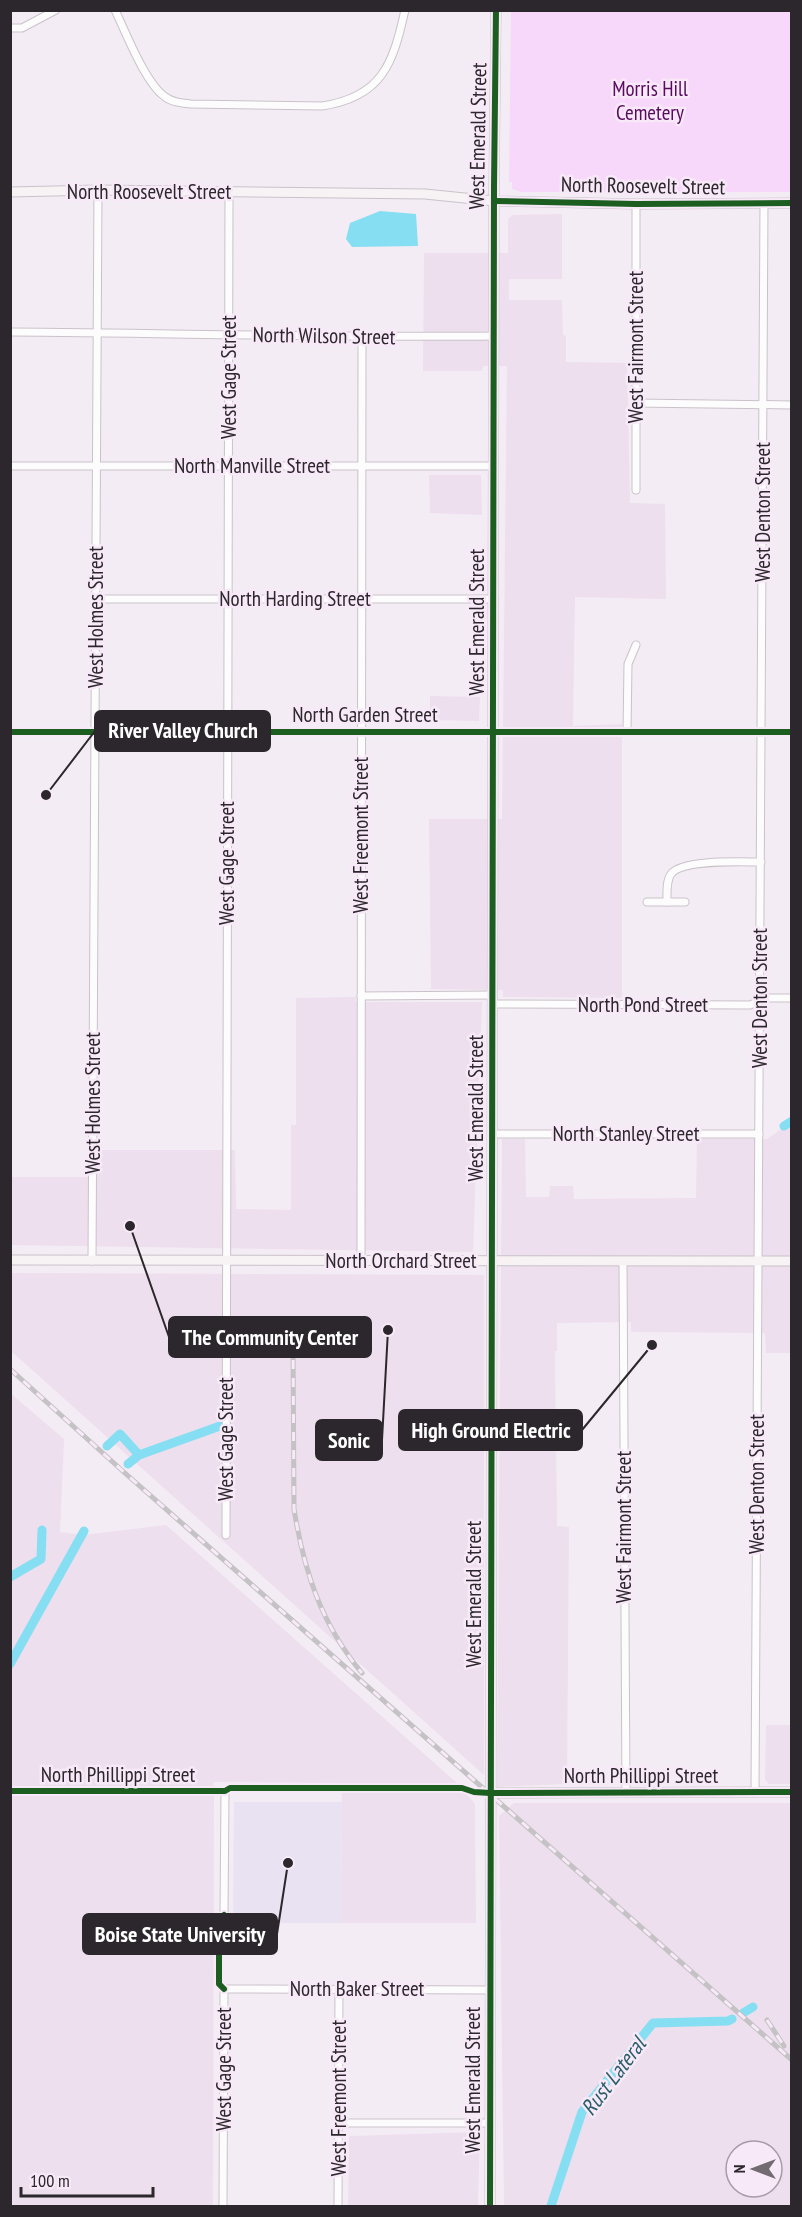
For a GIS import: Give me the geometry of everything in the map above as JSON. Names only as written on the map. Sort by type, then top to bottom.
[{"type":"street","points":[[10,28],[22,28],[56,10]]},
{"type":"street","points":[[115,10],[150,81],[165,98],[191,104],[322,106],[341,103],[359,96],[379,80],[394,54],[405,10]]},
{"type":"street","name":"West Emerald Street","points":[[490,2206],[496,10]]},
{"type":"street","name":"North Roosevelt Street","points":[[10,192],[98,190],[425,195],[494,201],[636,204],[792,203]]},
{"type":"street","name":"West Holmes Street","points":[[92,1261],[98,190]]},
{"type":"street","name":"West Gage Street","points":[[226,1534],[229,192]]},
{"type":"street","name":"West Denton Street","points":[[755,1792],[764,203]]},
{"type":"street","name":"West Fairmont Street","points":[[636,204],[636,490]]},
{"type":"street","name":"North Wilson Street","points":[[10,332],[362,337],[494,336]]},
{"type":"street","name":"West Freemont Street","points":[[361,1261],[362,337]]},
{"type":"street","points":[[636,403],[792,405]]},
{"type":"street","name":"North Manville Street","points":[[10,466],[494,466]]},
{"type":"street","name":"North Harding Street","points":[[96,599],[494,599]]},
{"type":"street","points":[[627,732],[628,664],[636,645]]},
{"type":"street","name":"North Garden Street","points":[[10,732],[792,732]]},
{"type":"street","points":[[667,902],[667,884],[670,875],[678,868],[714,862],[761,862]]},
{"type":"street","points":[[647,902],[686,902]]},
{"type":"street","name":"North Pond Street","points":[[361,996],[750,1005],[768,998],[792,998]]},
{"type":"street","name":"North Stanley Street","points":[[492,1134],[759,1134]]},
{"type":"street","name":"North Orchard Street","points":[[10,1260],[792,1262]]},
{"type":"street","name":"West Fairmont Street","points":[[623,1261],[626,1792]]},
{"type":"street","name":"North Phillippi Street","points":[[10,1791],[225,1791],[224,1915]]},
{"type":"street","name":"North Phillippi Street","points":[[490,1793],[792,1792]]},
{"type":"street","name":"West Gage Street","points":[[224,1989],[224,2206]]},
{"type":"street","name":"North Baker Street","points":[[224,1989],[489,1990]]},
{"type":"street","name":"West Freemont Street","points":[[338,2206],[339,1989]]},
{"type":"street","points":[[339,2123],[489,2123]]},
{"type":"shaded area","points":[[562,214],[562,279],[509,279],[509,300],[562,300],[566,362],[627,363],[630,503],[665,504],[666,599],[575,597],[573,726],[622,724],[622,998],[503,997],[503,990],[431,989],[429,819],[502,819],[507,366],[483,366],[482,371],[423,371],[424,253],[508,253],[508,219],[513,215]]},
{"type":"shaded area","points":[[429,475],[481,475],[482,515],[430,513]]},
{"type":"shaded area","points":[[430,696],[480,697],[479,721],[430,720]]},
{"type":"shaded area","points":[[356,997],[356,1002],[482,1002],[473,1252],[11,1245],[11,1177],[96,1177],[96,1150],[235,1150],[236,1209],[291,1210],[291,1125],[296,1125],[296,998]]},
{"type":"shaded area","points":[[791,1122],[791,1353],[766,1353],[765,1333],[631,1332],[631,1322],[557,1323],[557,1351],[555,1351],[557,1526],[569,1527],[567,1784],[497,1787],[502,1139],[525,1139],[526,1197],[549,1197],[550,1186],[573,1186],[574,1199],[696,1198],[697,1139],[767,1139]]},
{"type":"shaded area","points":[[11,1273],[484,1275],[484,1775],[11,1351]]},
{"type":"shaded area","points":[[10,1393],[64,1439],[60,1532],[84,1535],[166,1525],[457,1783],[475,1804],[476,1923],[341,1923],[342,1783],[214,1782],[213,2206],[11,2206]]},
{"type":"shaded area","points":[[766,1725],[791,1725],[791,1784],[769,1784],[765,1780]]},
{"type":"shaded area","points":[[234,1802],[342,1802],[341,1923],[233,1923]]},
{"type":"shaded area","points":[[514,1803],[791,1803],[791,2206],[504,2206],[499,1816]]},
{"type":"shaded area","points":[[480,2132],[478,2206],[348,2206],[349,2136]]},
{"type":"green space","name":"Morris Hill Cemetery","points":[[511,11],[791,11],[791,192],[521,192],[512,189],[512,182],[509,182]]},
{"type":"water","points":[[380,211],[416,214],[418,246],[352,247],[346,239],[350,223]]},
{"type":"waterway","points":[[784,1126],[792,1121]]},
{"type":"waterway","points":[[128,1464],[139,1455],[220,1426]]},
{"type":"waterway","points":[[107,1446],[120,1434],[139,1455]]},
{"type":"waterway","points":[[10,1577],[41,1559],[42,1530]]},
{"type":"waterway","points":[[10,1664],[84,1531]]},
{"type":"waterway","name":"Rust Lateral","points":[[743,2013],[753,2007]]},
{"type":"waterway","name":"Rust Lateral","points":[[551,2206],[582,2112],[653,2023],[732,2019]]},
{"type":"railway","points":[[293,1342],[294,1509],[298,1532],[309,1575],[325,1616],[335,1635],[362,1673]]},
{"type":"railway","points":[[10,1369],[126,1474],[792,2060]]},
{"type":"railway","points":[[767,2020],[784,2046]]},
{"type":"cycle path","points":[[490,2206],[496,10]]},
{"type":"cycle path","points":[[494,201],[636,204],[792,203]]},
{"type":"cycle path","points":[[10,732],[792,732]]},
{"type":"cycle path","points":[[10,1791],[462,1788],[474,1792],[490,1793],[792,1792]]},
{"type":"cycle path","points":[[224,1915],[219,1919],[219,1984],[224,1989]]},
{"type":"place","name":"River Valley Church","points":[[46,795]]},
{"type":"place","name":"The Community Center","points":[[130,1226]]},
{"type":"place","name":"Sonic","points":[[388,1330]]},
{"type":"place","name":"High Ground Electric","points":[[652,1345]]},
{"type":"place","name":"Boise State University","points":[[288,1863]]}]
